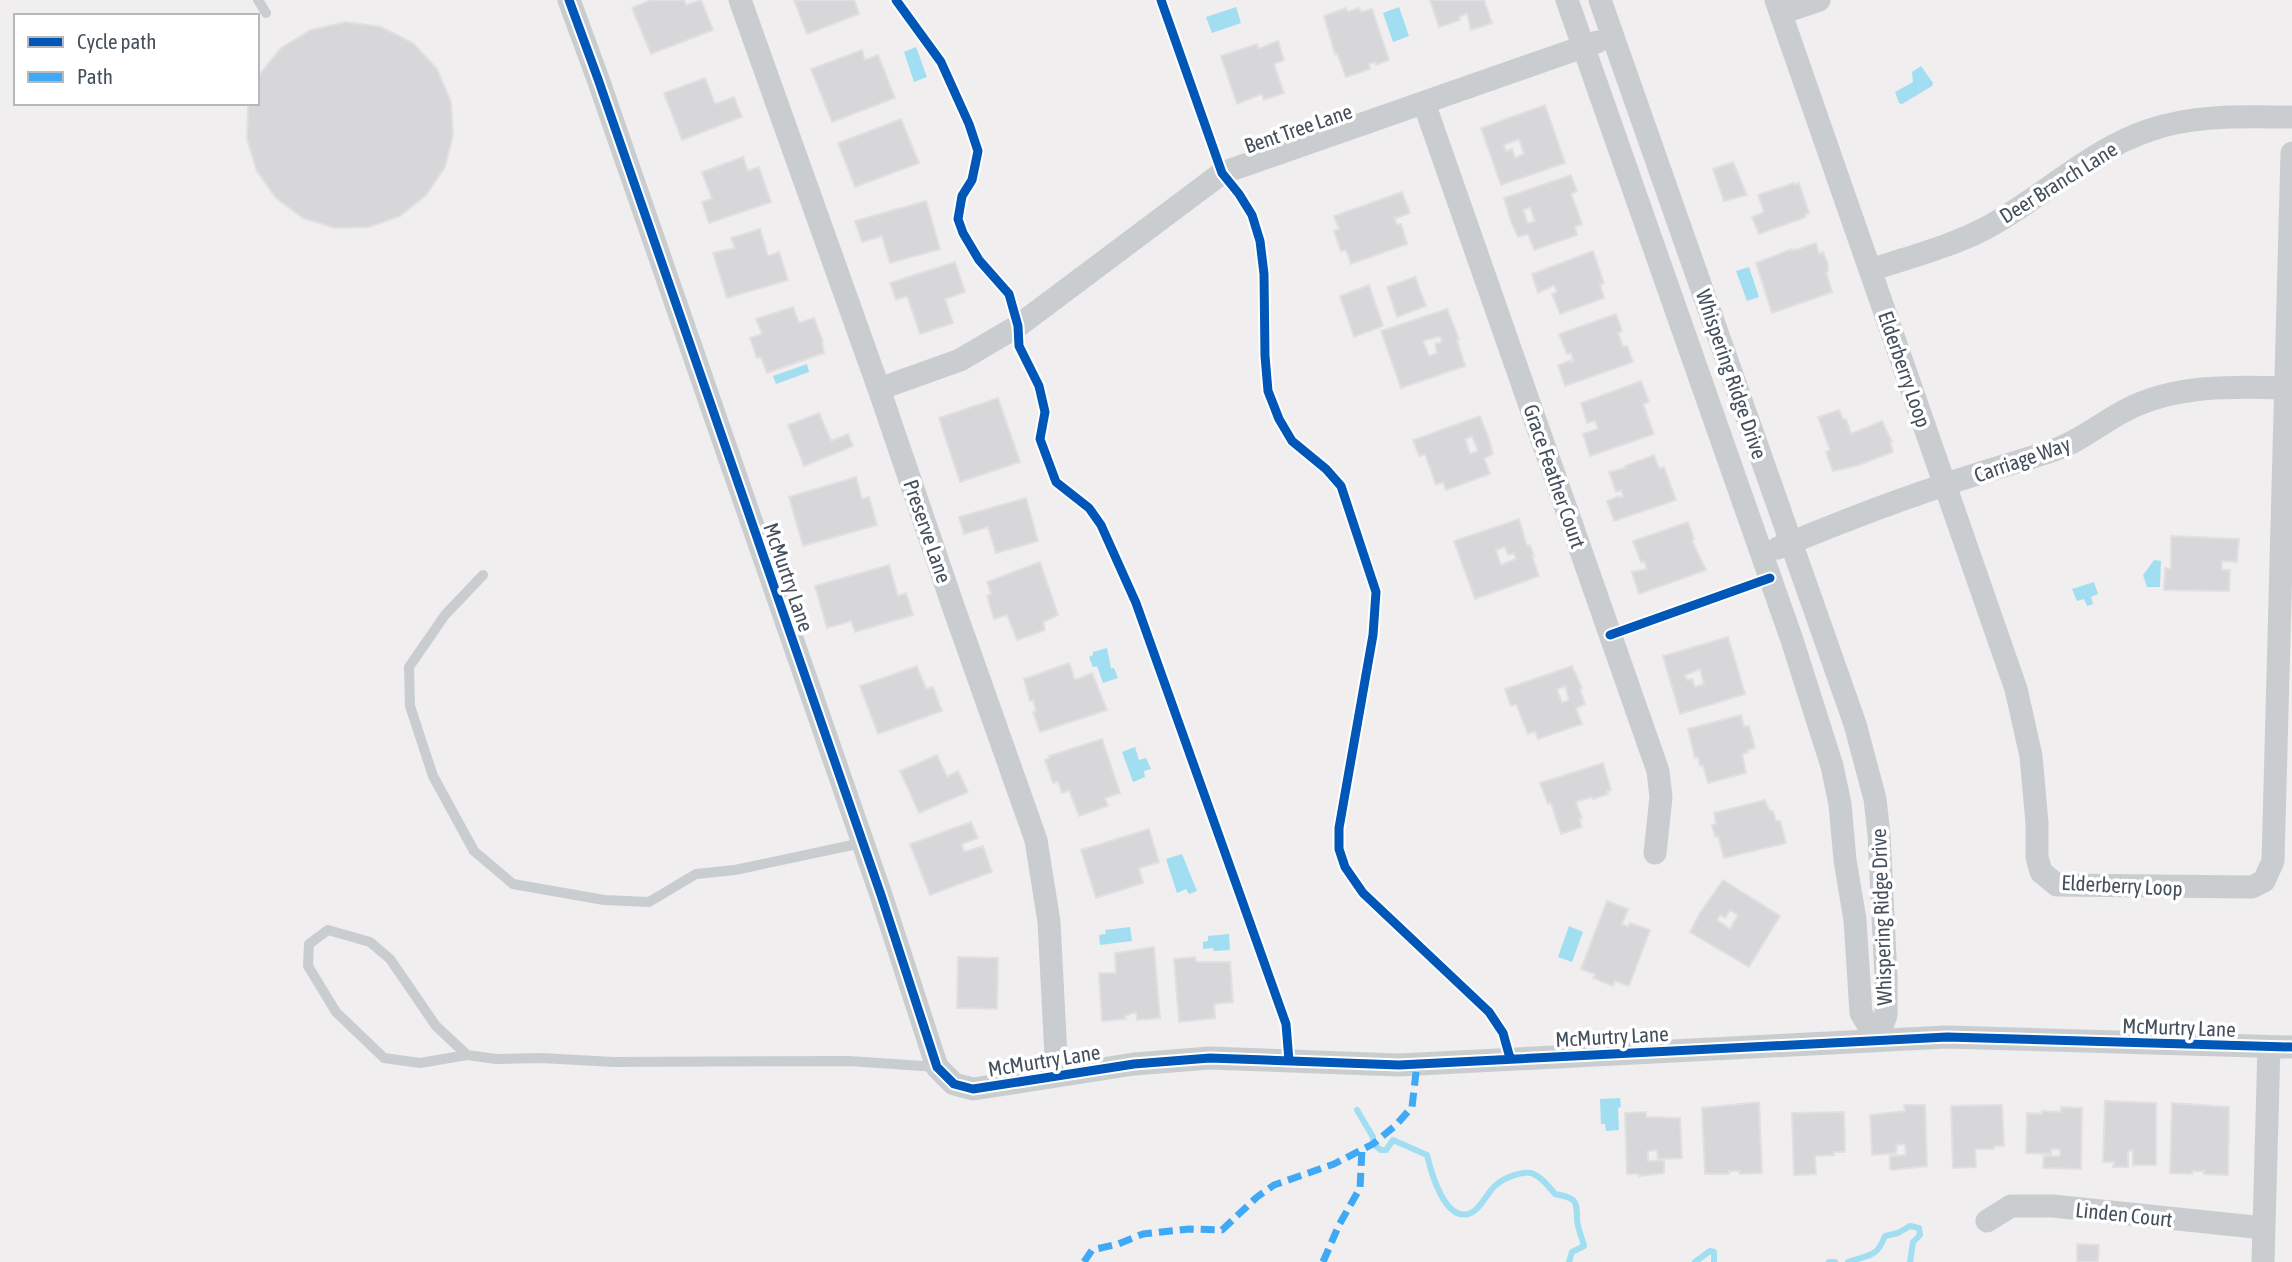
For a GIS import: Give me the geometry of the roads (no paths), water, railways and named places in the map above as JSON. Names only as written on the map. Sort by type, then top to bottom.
[{"type":"street","name":"McMurtry Lane","points":[[569,0],[603,92],[937,1067],[954,1084],[973,1089],[1134,1064],[1210,1058],[1399,1065],[1877,1040],[1987,1037],[2281,1047]]},
{"type":"street","name":"Preserve Lane","points":[[740,0],[1036,839],[1049,922],[1057,1075]]},
{"type":"street","name":"Whispering Ridge Drive","points":[[1567,0],[1792,640],[1832,766],[1840,804],[1845,860],[1855,919],[1861,1013],[1877,1040]]},
{"type":"street","name":"Whispering Ridge Drive","points":[[1600,0],[1855,724],[1875,799],[1886,978],[1886,1014],[1877,1040]]},
{"type":"street","points":[[1779,7],[1819,0]]},
{"type":"street","name":"Elderberry Loop","points":[[1779,7],[2019,701],[2031,756],[2037,857],[2041,872],[2057,886],[2252,887],[2264,881],[2269,872],[2274,850],[2292,153]]},
{"type":"street","name":"Bent Tree Lane","points":[[879,389],[960,360],[1018,326],[1222,173],[1613,37]]},
{"type":"street","name":"Grace Feather Court","points":[[1424,103],[1658,771],[1661,797],[1655,853]]},
{"type":"street","name":"Deer Branch Lane","points":[[1871,270],[1986,228],[2102,151],[2147,130],[2183,120],[2221,116],[2292,117]]},
{"type":"street","name":"Carriage Way","points":[[1762,554],[1811,533],[1945,484],[2077,441],[2129,409],[2157,398],[2200,390],[2285,388]]},
{"type":"street","points":[[2263,1262],[2281,1047]]},
{"type":"street","name":"Linden Court","points":[[1987,1221],[2011,1206],[2053,1206],[2264,1228]]},
{"type":"lane","points":[[258,0],[265,13]]},
{"type":"lane","points":[[483,575],[445,615],[409,667],[410,706],[433,776],[474,851],[513,884],[604,900],[649,902],[696,874],[735,870],[862,843]]},
{"type":"lane","points":[[467,1055],[436,1026],[390,959],[370,942],[328,930],[309,944],[308,966],[336,1012],[384,1058],[420,1063],[467,1055],[496,1059],[541,1058],[613,1062],[849,1061],[937,1067]]},
{"type":"water","points":[[1236,7],[1241,23],[1212,33],[1206,17]]},
{"type":"water","points":[[1399,7],[1409,36],[1393,42],[1383,13]]},
{"type":"water","points":[[916,47],[927,77],[914,82],[904,52]]},
{"type":"water","points":[[1921,66],[1933,83],[1932,86],[1902,104],[1899,103],[1895,92],[1913,82],[1912,72]]},
{"type":"water","points":[[1749,267],[1759,297],[1747,301],[1736,271]]},
{"type":"water","points":[[807,364],[809,372],[776,384],[773,376]]},
{"type":"water","points":[[2154,560],[2161,561],[2160,587],[2147,587],[2143,575]]},
{"type":"water","points":[[2094,582],[2098,594],[2091,597],[2093,604],[2087,606],[2084,599],[2077,601],[2072,589]]},
{"type":"water","points":[[1107,648],[1111,668],[1114,668],[1118,678],[1103,683],[1097,666],[1093,667],[1089,657],[1093,652]]},
{"type":"water","points":[[1135,747],[1139,760],[1146,758],[1151,769],[1144,771],[1145,777],[1133,782],[1122,752]]},
{"type":"water","points":[[1182,854],[1197,891],[1189,894],[1186,889],[1177,893],[1166,859]]},
{"type":"water","points":[[1569,926],[1583,932],[1572,962],[1558,957]]},
{"type":"water","points":[[1130,927],[1132,941],[1100,945],[1099,935],[1106,934],[1105,930]]},
{"type":"water","points":[[1229,934],[1230,950],[1203,949],[1203,942],[1208,941],[1208,936]]},
{"type":"water","points":[[1620,1098],[1619,1130],[1606,1131],[1605,1124],[1601,1124],[1600,1099]]},
{"type":"waterway","points":[[1357,1110],[1373,1137],[1373,1144],[1381,1150],[1386,1150],[1393,1140],[1427,1155],[1441,1194],[1454,1211],[1471,1213],[1482,1204],[1499,1182],[1522,1173],[1535,1174],[1555,1194],[1574,1200],[1584,1246],[1572,1252],[1569,1262]]},
{"type":"waterway","points":[[1848,1262],[1871,1255],[1885,1236],[1910,1226],[1919,1228],[1920,1235],[1913,1242],[1910,1262]]},
{"type":"waterway","points":[[1695,1262],[1710,1251],[1714,1252],[1714,1262]]},
{"type":"waterway","points":[[1829,1262],[1835,1262]]}]
